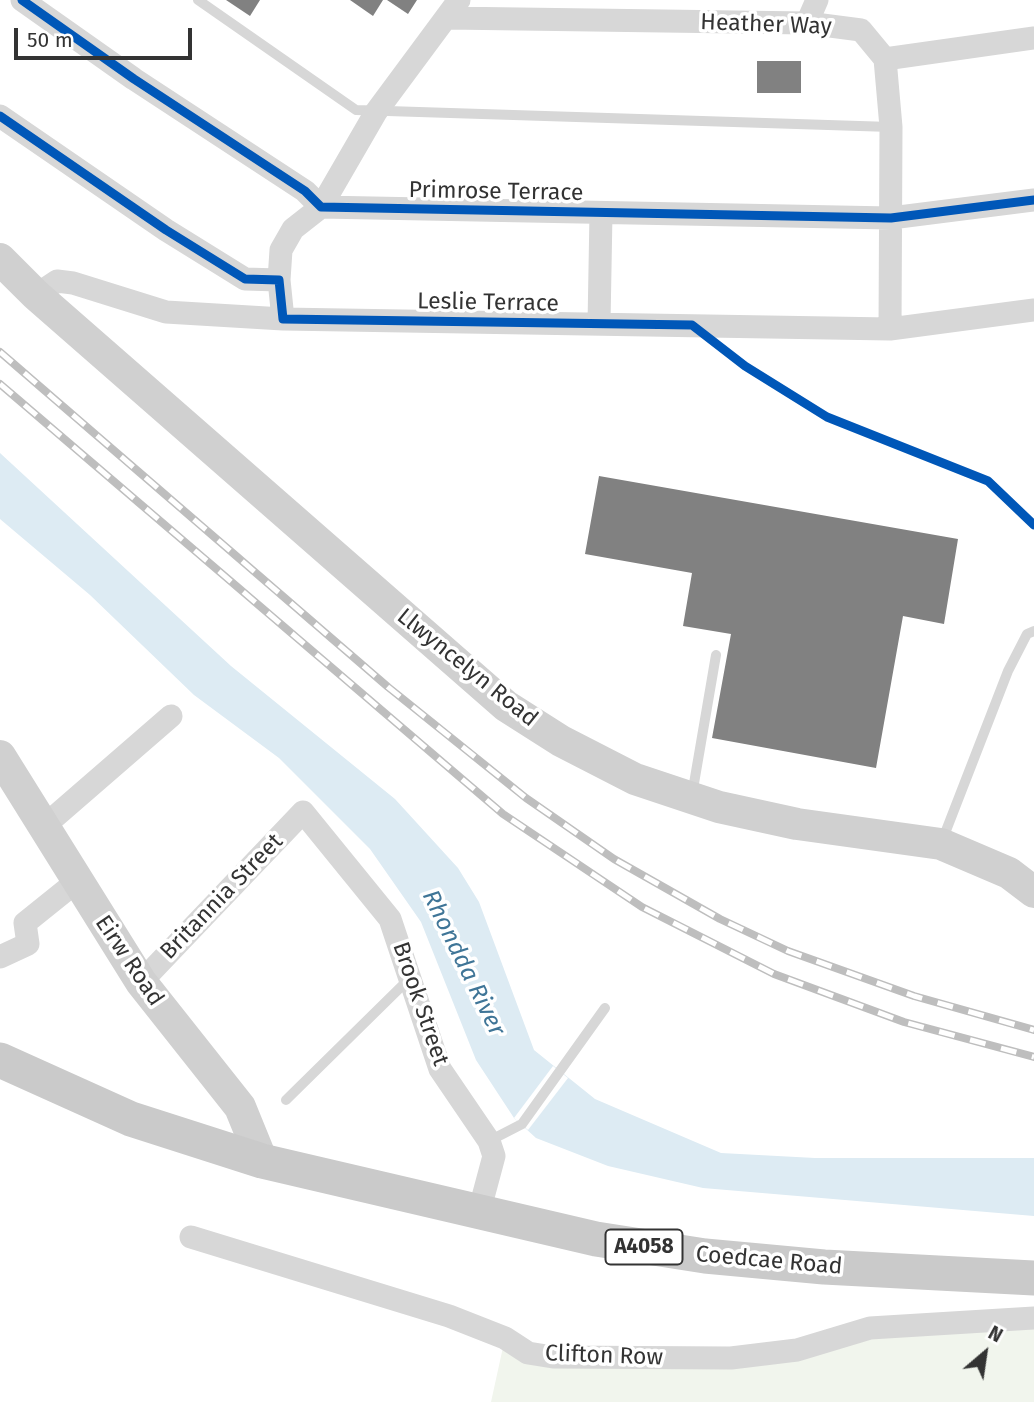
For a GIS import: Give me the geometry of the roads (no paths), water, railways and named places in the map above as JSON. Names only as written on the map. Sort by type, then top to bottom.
[{"type":"main road","name":"Llwyncelyn Road","points":[[0,259],[36,295],[506,706],[561,741],[635,779],[691,798],[797,824],[941,845],[1009,873],[1034,892]]},
{"type":"main road","name":"Eirw Road","points":[[0,756],[76,882],[141,982],[240,1107],[262,1161]]},
{"type":"main road","name":"A4058","points":[[0,1060],[131,1119],[262,1161]]},
{"type":"main road","name":"Coedcae Road","points":[[262,1161],[596,1239],[705,1256],[824,1267],[1034,1278]]},
{"type":"street","points":[[22,0],[134,79],[304,191],[321,207]]},
{"type":"street","points":[[807,23],[817,0]]},
{"type":"street","points":[[283,319],[279,280],[281,250],[293,229],[321,207],[376,112],[454,9]]},
{"type":"street","name":"Heather Way","points":[[454,9],[807,23],[860,30],[885,59]]},
{"type":"street","points":[[890,328],[891,127],[885,59],[1034,38]]},
{"type":"street","points":[[0,116],[166,230],[245,279],[279,280]]},
{"type":"street","name":"Primrose Terrace","points":[[321,207],[891,218],[1034,200]]},
{"type":"street","points":[[599,324],[601,213]]},
{"type":"street","name":"Leslie Terrace","points":[[36,295],[57,281],[74,283],[166,312],[283,319],[599,324],[890,328],[1034,310]]},
{"type":"street","points":[[43,827],[171,716]]},
{"type":"street","name":"Brook Street","points":[[303,812],[390,919],[440,1069],[489,1141]]},
{"type":"street","name":"Britannia Street","points":[[141,982],[303,812]]},
{"type":"street","points":[[0,957],[28,944],[25,923],[76,882]]},
{"type":"street","points":[[480,1212],[494,1156],[489,1141]]},
{"type":"street","name":"Clifton Row","points":[[191,1237],[449,1316],[505,1338],[528,1353],[553,1357],[732,1358],[797,1350],[870,1328],[1034,1318]]},
{"type":"lane","points":[[198,0],[356,110],[891,127]]},
{"type":"lane","points":[[941,845],[1009,671],[1027,634],[1034,631]]},
{"type":"lane","points":[[691,798],[716,655]]},
{"type":"lane","points":[[286,1100],[410,979]]},
{"type":"lane","points":[[489,1141],[522,1124],[605,1008]]},
{"type":"water","name":"Rhondda River","points":[[0,453],[231,666],[395,799],[458,868],[479,902],[534,1050],[595,1099],[721,1153],[815,1158],[1034,1158],[1034,1216],[703,1188],[608,1166],[536,1138],[514,1118],[476,1060],[421,922],[370,849],[279,758],[194,695],[90,595],[0,519]]},
{"type":"railway","points":[[0,352],[388,687],[526,798],[614,859],[720,919],[788,951],[914,996],[1034,1030]]},
{"type":"railway","points":[[0,384],[503,814],[642,907],[774,974],[904,1022],[1034,1057]]}]
